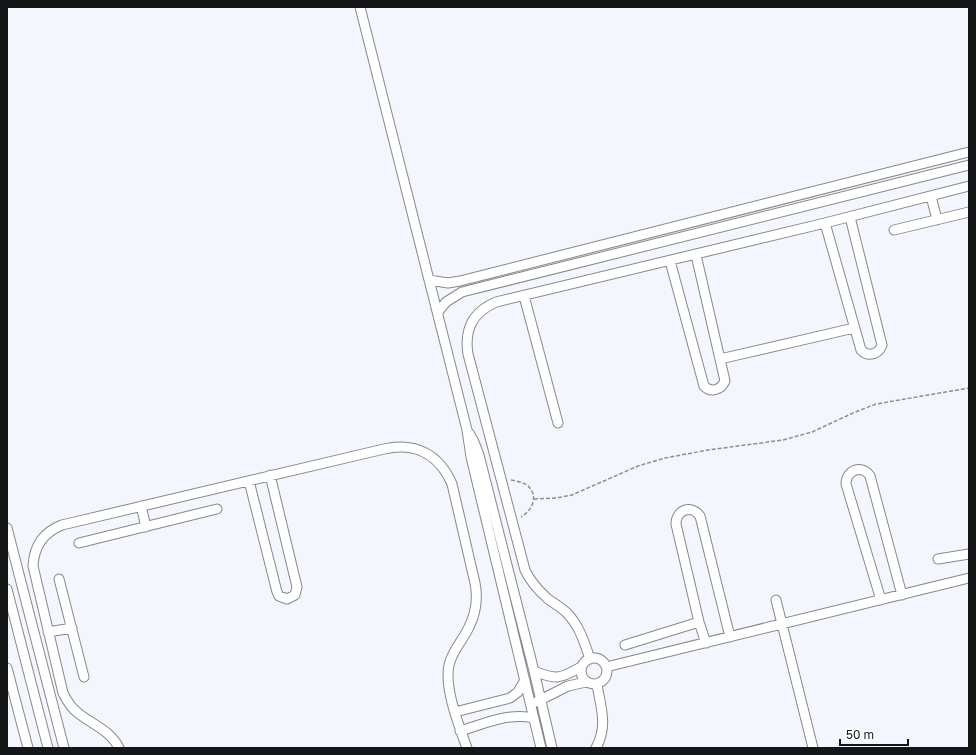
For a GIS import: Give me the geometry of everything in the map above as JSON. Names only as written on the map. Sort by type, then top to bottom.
[{"type":"street","points":[[360,7],[467,430],[471,457],[541,748]]},
{"type":"street","points":[[429,280],[448,283],[460,282],[969,152]]},
{"type":"street","points":[[438,312],[450,298],[462,292],[969,165]]},
{"type":"street","points":[[590,659],[583,637],[571,618],[564,610],[542,593],[529,578],[522,560],[468,354],[467,336],[474,318],[488,306],[496,302],[696,255],[969,186]]},
{"type":"street","points":[[931,196],[937,220]]},
{"type":"street","points":[[894,230],[969,212]]},
{"type":"street","points":[[825,223],[861,350],[863,352],[873,354],[879,351],[882,345],[850,217]]},
{"type":"street","points":[[670,261],[704,386],[709,390],[719,388],[725,381],[696,255]]},
{"type":"street","points":[[524,296],[558,423]]},
{"type":"street","points":[[720,359],[854,328]]},
{"type":"street","points":[[467,430],[479,455],[552,748]]},
{"type":"street","points":[[119,748],[108,733],[78,713],[67,700],[60,685],[33,566],[35,553],[41,540],[50,531],[62,525],[393,447],[412,448],[421,450],[429,455],[443,467],[452,484],[476,594],[476,608],[474,615],[469,627],[455,650],[449,664],[448,673],[454,712],[466,748]]},
{"type":"street","points":[[881,600],[846,484],[846,480],[850,473],[857,469],[863,470],[870,476],[902,595]]},
{"type":"street","points":[[249,481],[277,592],[279,596],[287,599],[295,595],[297,586],[270,475]]},
{"type":"street","points":[[141,506],[146,527]]},
{"type":"street","points":[[79,543],[217,509]]},
{"type":"street","points":[[706,643],[676,524],[677,517],[682,511],[686,510],[693,510],[700,516],[730,637]]},
{"type":"street","points":[[7,528],[64,748]]},
{"type":"street","points":[[938,559],[969,554]]},
{"type":"street","points":[[606,667],[969,578]]},
{"type":"street","points":[[60,579],[84,677]]},
{"type":"street","points":[[7,589],[48,748]]},
{"type":"street","points":[[776,600],[813,748]]},
{"type":"street","points":[[625,645],[700,622]]},
{"type":"street","points":[[48,632],[72,628]]},
{"type":"street","points":[[531,704],[568,686],[586,682],[589,684],[597,684],[606,676],[606,667],[598,659],[586,660],[581,667],[560,677],[549,676],[534,671]]},
{"type":"street","points":[[581,667],[581,675],[586,682]]},
{"type":"street","points":[[7,668],[28,748]]},
{"type":"street","points":[[454,712],[510,698],[518,692],[525,680]]},
{"type":"street","points":[[596,748],[601,739],[603,727],[603,714],[597,684]]},
{"type":"street","points":[[460,731],[512,716],[534,718]]},
{"type":"path","points":[[534,499],[556,498],[572,495],[638,466],[665,458],[708,450],[783,440],[812,432],[876,404],[969,388]]},
{"type":"path","points":[[500,477],[518,481],[528,486],[534,499],[529,512],[511,522]]}]
